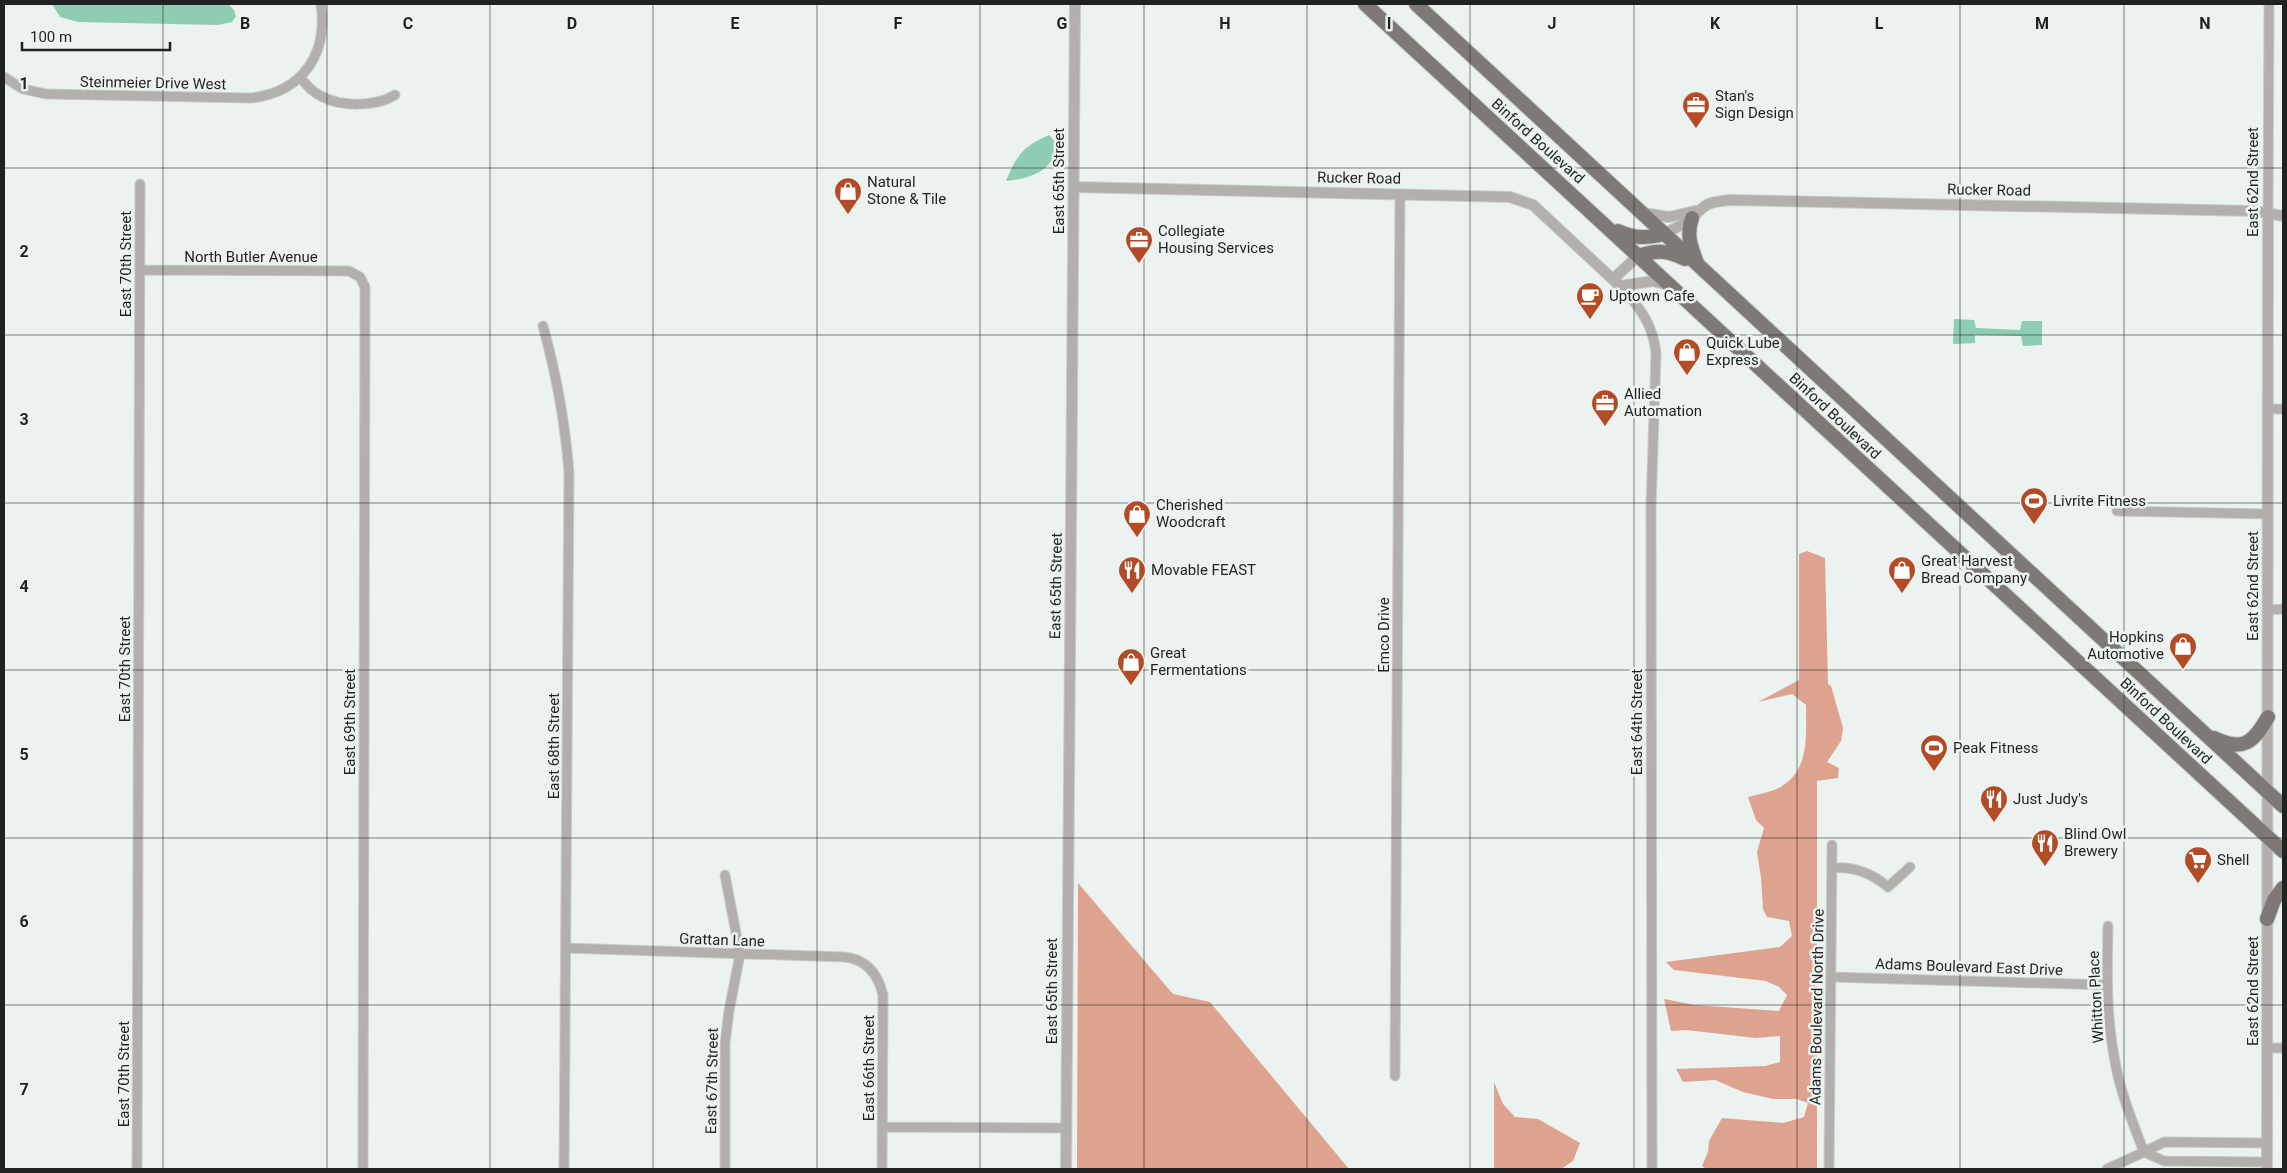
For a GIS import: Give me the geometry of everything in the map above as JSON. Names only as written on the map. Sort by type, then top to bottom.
[{"type":"main road","name":"Binford Boulevard","points":[[1365,4],[2283,851]]},
{"type":"main road","name":"Binford Boulevard","points":[[1416,4],[2283,806]]},
{"type":"main road","points":[[1694,215],[1688,232],[1698,266]]},
{"type":"main road","points":[[1608,227],[1632,238],[1647,238],[1664,234]]},
{"type":"main road","points":[[1638,256],[1655,251],[1670,252],[1698,266]]},
{"type":"main road","points":[[2202,732],[2230,744],[2246,744],[2259,732],[2268,717]]},
{"type":"main road","points":[[2267,918],[2274,900],[2283,888]]},
{"type":"street","name":"Steinmeier Drive West","points":[[4,77],[28,90],[46,94],[250,98],[278,92],[300,77],[315,58],[321,41],[323,22],[320,4]]},
{"type":"street","name":"East 65th Street","points":[[1066,1169],[1075,4]]},
{"type":"street","name":"East 62nd Street","points":[[2267,1166],[2270,4]]},
{"type":"street","points":[[300,77],[320,96],[339,102],[377,102],[394,95]]},
{"type":"street","name":"East 70th Street","points":[[139,1169],[140,184]]},
{"type":"street","name":"Rucker Road","points":[[1074,186],[1510,197],[1523,200],[1544,214],[1617,282]]},
{"type":"street","name":"Emco Drive","points":[[1395,1076],[1400,194]]},
{"type":"street","name":"Rucker Road","points":[[1664,234],[1715,202],[1752,200],[2254,211],[2283,216]]},
{"type":"street","name":"Rucker Road","points":[[1642,213],[1669,217],[1694,215]]},
{"type":"street","points":[[1617,282],[1638,256]]},
{"type":"street","name":"North Butler Avenue","points":[[140,270],[349,271],[360,277]]},
{"type":"street","name":"East 69th Street","points":[[360,277],[365,287],[363,1169]]},
{"type":"street","points":[[1617,282],[1653,281],[1672,286]]},
{"type":"street","name":"East 64th Street","points":[[1617,282],[1646,317],[1656,353],[1651,507],[1652,1169]]},
{"type":"street","name":"East 68th Street","points":[[543,326],[564,409],[569,473],[564,1169]]},
{"type":"street","points":[[2270,409],[2283,409]]},
{"type":"street","points":[[2117,511],[2268,514]]},
{"type":"street","points":[[2268,610],[2281,609]]},
{"type":"street","name":"Adams Boulevard North Drive","points":[[1829,1169],[1832,845]]},
{"type":"street","points":[[1832,868],[1860,870],[1877,878],[1888,887],[1910,867]]},
{"type":"street","name":"East 67th Street","points":[[725,1169],[725,1043],[728,1012],[740,954],[726,875]]},
{"type":"street","name":"Whitton Place","points":[[2108,926],[2107,985],[2114,1057],[2129,1114],[2144,1152]]},
{"type":"street","name":"Grattan Lane","points":[[566,948],[848,957],[865,964],[873,970]]},
{"type":"street","name":"East 66th Street","points":[[873,970],[880,982],[883,995],[882,1169]]},
{"type":"street","name":"Adams Boulevard East Drive","points":[[1831,977],[2107,985]]},
{"type":"street","points":[[2267,1048],[2283,1048]]},
{"type":"street","points":[[882,1127],[1066,1128]]},
{"type":"street","points":[[2107,1169],[2164,1142],[2267,1143]]},
{"type":"street","points":[[2144,1152],[2164,1160],[2267,1166]]},
{"type":"shaded area","points":[[52,4],[228,4],[234,10],[236,16],[232,22],[218,25],[78,22],[60,17]]},
{"type":"shaded area","points":[[1049,135],[1056,147],[1053,159],[1048,165],[1043,170],[1030,176],[1006,181],[1021,153],[1033,143]]},
{"type":"shaded area","points":[[1954,319],[1974,320],[1976,328],[2020,330],[2022,321],[2042,321],[2042,345],[2023,346],[2021,336],[1975,335],[1975,343],[1953,344]]},
{"type":"shaded area","points":[[1807,551],[1825,558],[1828,684],[1831,686],[1843,728],[1841,741],[1827,762],[1839,768],[1838,778],[1817,781],[1817,1169],[1706,1169],[1702,1166],[1708,1152],[1709,1141],[1722,1118],[1783,1123],[1804,1117],[1808,1103],[1797,1099],[1773,1099],[1743,1092],[1715,1080],[1683,1082],[1676,1069],[1765,1066],[1780,1062],[1780,1036],[1756,1038],[1686,1030],[1671,1031],[1664,999],[1695,1005],[1779,1011],[1787,995],[1779,987],[1766,981],[1674,970],[1666,962],[1780,947],[1792,936],[1789,921],[1767,917],[1763,909],[1757,852],[1764,828],[1756,820],[1748,797],[1766,793],[1782,786],[1791,779],[1802,761],[1806,739],[1806,705],[1792,694],[1758,702],[1799,680],[1799,554]]},
{"type":"shaded area","points":[[1078,883],[1173,994],[1210,1002],[1349,1169],[1077,1169]]},
{"type":"shaded area","points":[[1494,1082],[1503,1104],[1515,1117],[1538,1119],[1580,1143],[1573,1161],[1561,1169],[1494,1169]]},
{"type":"place","name":"Stan's Sign Design","points":[[1696,129]]},
{"type":"place","name":"Natural Stone & Tile","points":[[848,215]]},
{"type":"place","name":"Collegiate Housing Services","points":[[1139,264]]},
{"type":"place","name":"Uptown Cafe","points":[[1590,320]]},
{"type":"place","name":"Quick Lube Express","points":[[1687,376]]},
{"type":"place","name":"Allied Automation","points":[[1605,427]]},
{"type":"place","name":"Livrite Fitness","points":[[2034,525]]},
{"type":"place","name":"Cherished Woodcraft","points":[[1137,538]]},
{"type":"place","name":"Movable FEAST","points":[[1132,594]]},
{"type":"place","name":"Great Harvest Bread Company","points":[[1902,594]]},
{"type":"place","name":"Hopkins Automotive","points":[[2183,670]]},
{"type":"place","name":"Great Fermentations","points":[[1131,686]]},
{"type":"place","name":"Peak Fitness","points":[[1934,772]]},
{"type":"place","name":"Just Judy's","points":[[1994,823]]},
{"type":"place","name":"Blind Owl Brewery","points":[[2045,867]]},
{"type":"place","name":"Shell","points":[[2198,884]]}]
